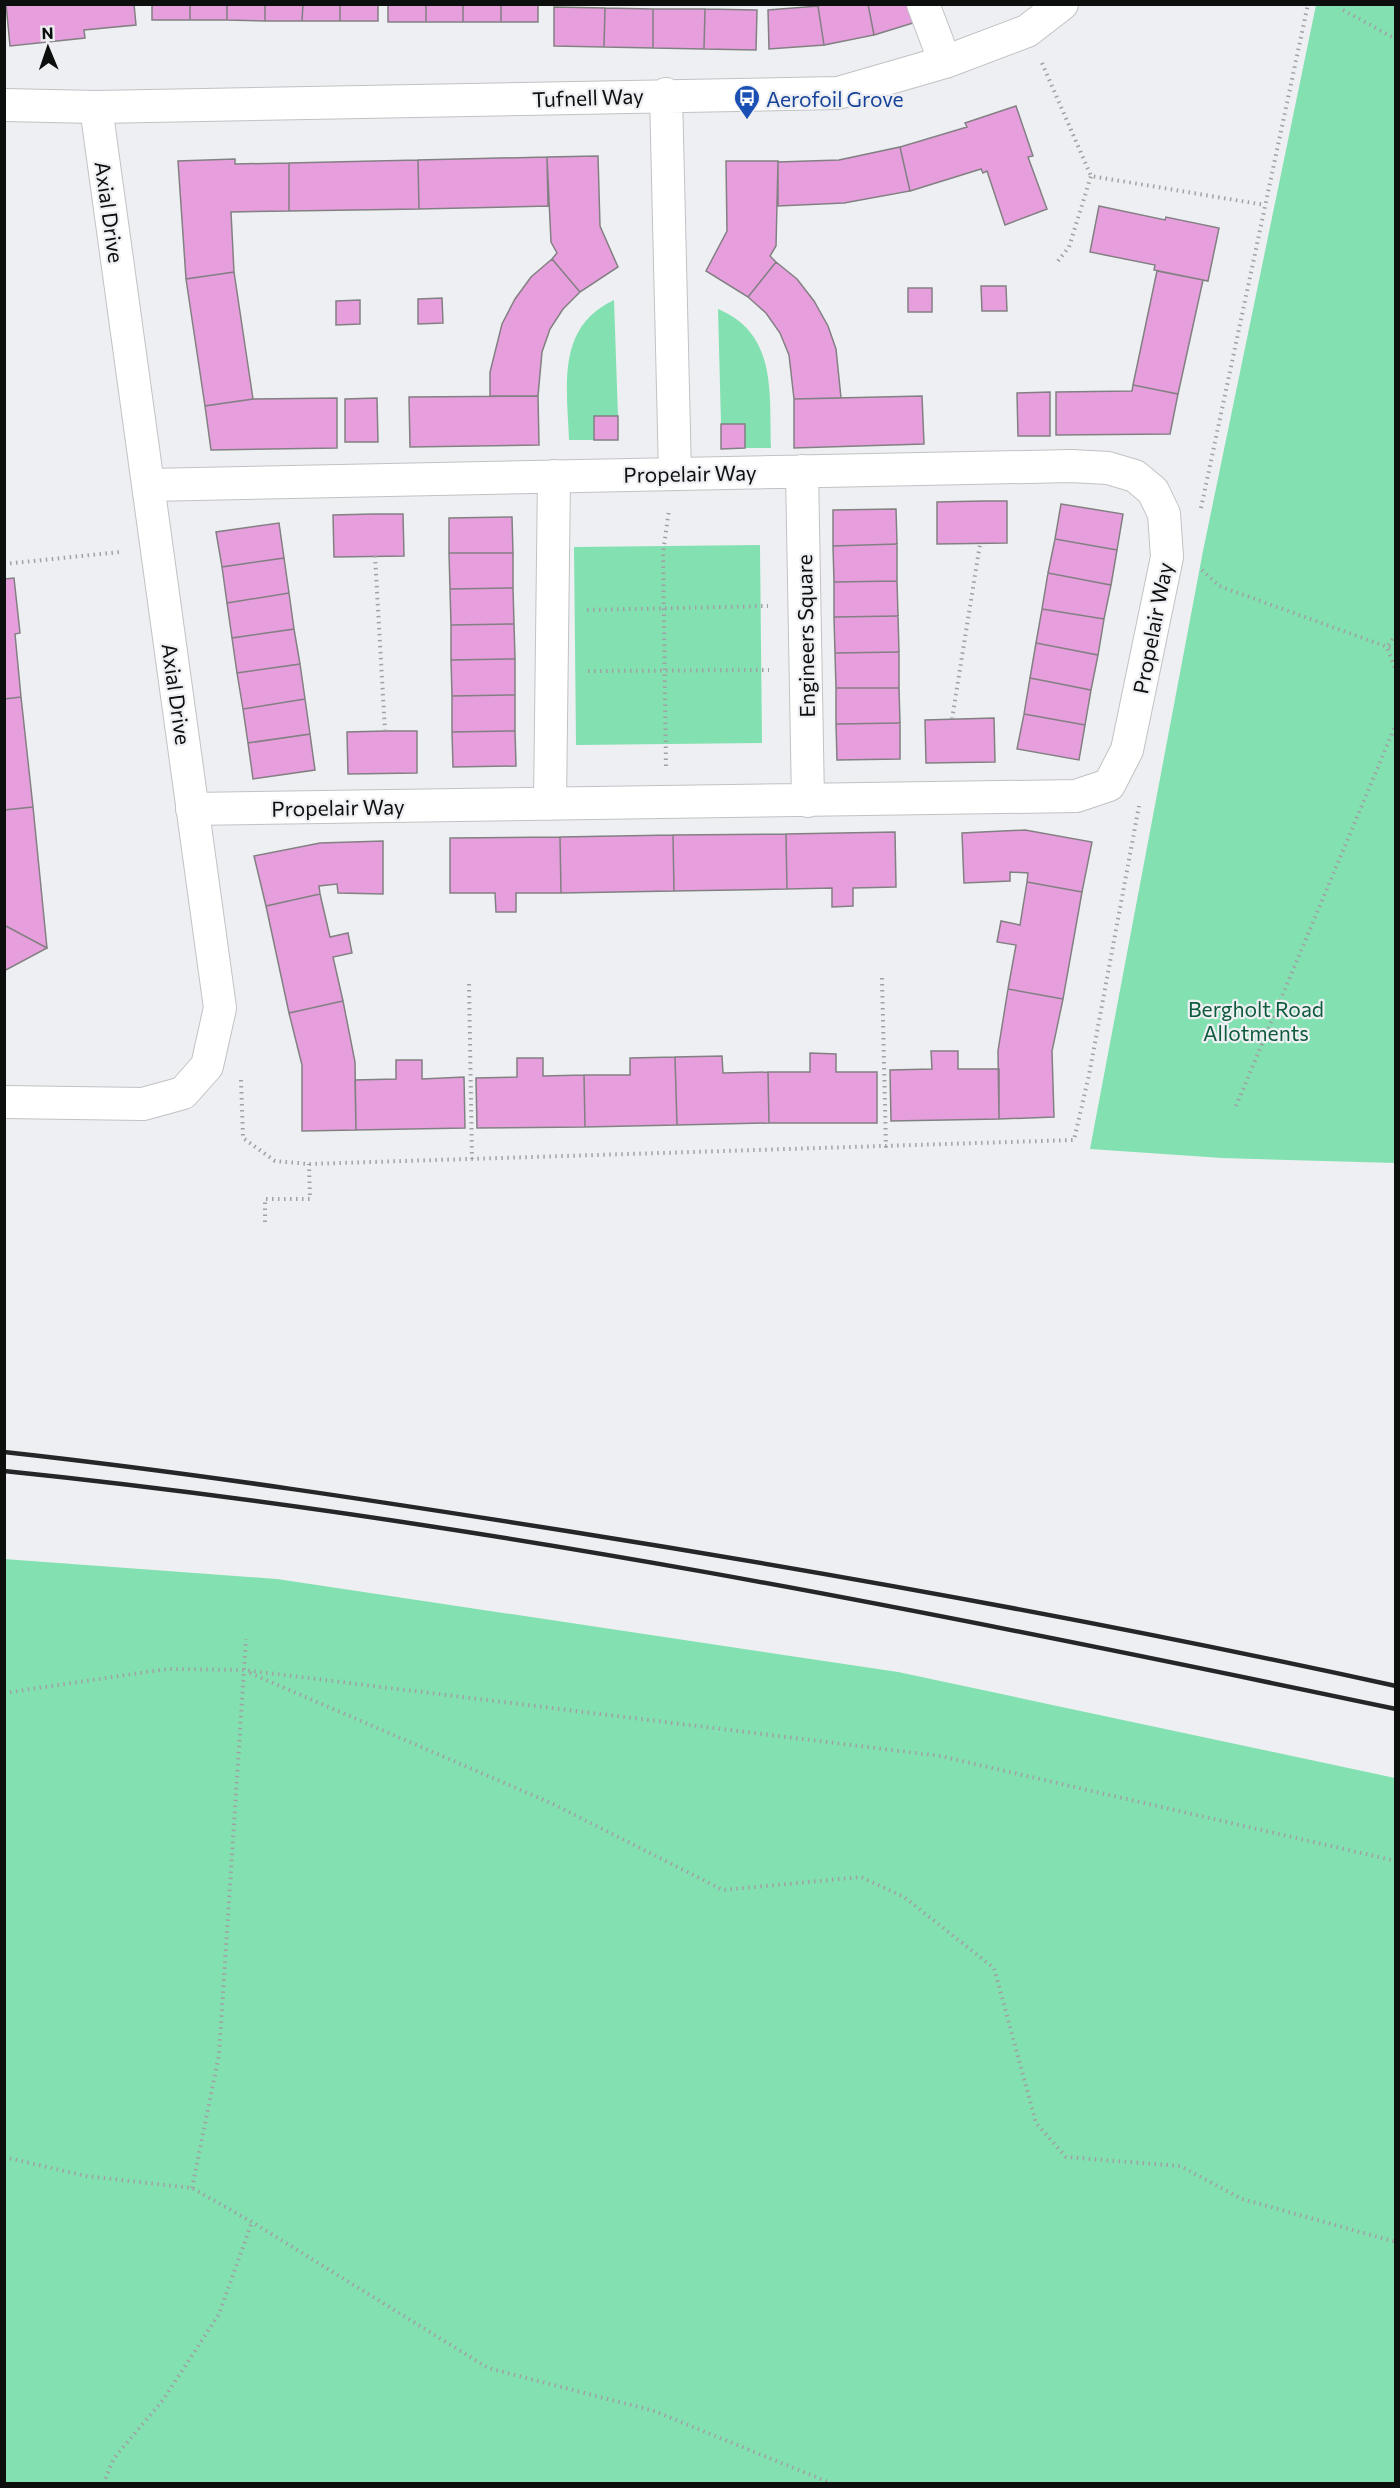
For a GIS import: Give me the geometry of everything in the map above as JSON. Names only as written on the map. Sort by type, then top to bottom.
[{"type":"street","points":[[924,4],[945,62]]},
{"type":"street","name":"Tufnell Way","points":[[4,105],[96,106],[666,94],[838,93],[945,62],[1028,31],[1062,4]]},
{"type":"street","points":[[666,94],[675,474]]},
{"type":"street","name":"Axial Drive","points":[[4,1102],[143,1104],[183,1093],[207,1066],[220,1008],[96,106]]},
{"type":"street","name":"Propelair Way","points":[[148,486],[802,471],[1108,468],[1135,476],[1153,491],[1164,514],[1167,557],[1127,750],[1109,785],[1076,796],[192,809]]},
{"type":"street","name":"Engineers Square","points":[[802,471],[808,801]]},
{"type":"street","points":[[550,804],[550,610],[554,476]]},
{"type":"path","points":[[1200,513],[1308,4]]},
{"type":"path","points":[[1343,10],[1395,39]]},
{"type":"path","points":[[1028,31],[1092,176],[1069,247],[1058,261]]},
{"type":"path","points":[[1092,176],[1265,204]]},
{"type":"path","points":[[666,803],[663,545],[675,474]]},
{"type":"path","points":[[952,719],[980,544]]},
{"type":"path","points":[[4,564],[157,549]]},
{"type":"path","points":[[375,556],[386,731]]},
{"type":"path","points":[[1167,557],[1190,559],[1219,586],[1395,650]]},
{"type":"path","points":[[550,610],[804,606]]},
{"type":"path","points":[[1387,647],[1395,634]]},
{"type":"path","points":[[1387,647],[1395,671]]},
{"type":"path","points":[[551,670],[805,669]]},
{"type":"path","points":[[1236,1106],[1395,724]]},
{"type":"path","points":[[241,1078],[243,1138],[275,1161],[309,1164],[886,1148],[1074,1140],[1089,1075],[1140,804]]},
{"type":"path","points":[[882,978],[886,1148]]},
{"type":"path","points":[[469,984],[472,1158]]},
{"type":"path","points":[[265,1222],[265,1199],[310,1199],[309,1164]]},
{"type":"path","points":[[192,2188],[219,2055],[246,1639]]},
{"type":"path","points":[[4,1693],[167,1669],[244,1670],[940,1756],[1395,1861]]},
{"type":"path","points":[[244,1670],[553,1804],[723,1890],[861,1877],[904,1897],[994,1968],[1036,2123],[1066,2157],[1180,2166],[1242,2199],[1395,2242]]},
{"type":"path","points":[[4,2157],[86,2176],[192,2188],[252,2222],[488,2368],[654,2411],[833,2484]]},
{"type":"path","points":[[103,2484],[114,2458],[163,2400],[219,2313],[252,2222]]},
{"type":"green space","name":"Bergholt Road Allotments","points":[[1316,5],[1395,5],[1395,1163],[1222,1158],[1090,1149],[1203,551]]},
{"type":"green space","points":[[614,300],[618,416],[594,416],[594,440],[569,440],[567,379],[574,342],[582,326],[595,312]]},
{"type":"green space","points":[[718,309],[737,320],[751,334],[761,350],[769,387],[771,448],[745,448],[745,424],[721,424]]},
{"type":"green space","points":[[760,545],[762,743],[576,745],[574,547]]},
{"type":"green space","points":[[4,1559],[277,1579],[898,1672],[1395,1778],[1395,2483],[5,2483]]},
{"type":"building","points":[[6,4],[134,4],[136,25],[84,30],[85,38],[10,46]]},
{"type":"building","points":[[152,4],[190,4],[190,20],[152,20]]},
{"type":"building","points":[[190,4],[227,4],[227,20],[190,20]]},
{"type":"building","points":[[227,4],[265,4],[265,21],[227,20]]},
{"type":"building","points":[[265,4],[303,4],[302,21],[265,21]]},
{"type":"building","points":[[303,4],[340,4],[340,21],[302,21]]},
{"type":"building","points":[[340,4],[378,4],[378,21],[340,21]]},
{"type":"building","points":[[388,4],[426,4],[426,22],[388,22]]},
{"type":"building","points":[[426,4],[463,4],[463,22],[426,22]]},
{"type":"building","points":[[463,4],[501,4],[501,22],[463,22]]},
{"type":"building","points":[[501,4],[538,4],[538,22],[501,22]]},
{"type":"building","points":[[868,4],[874,35],[824,45],[818,6]]},
{"type":"building","points":[[868,4],[921,4],[926,19],[874,35]]},
{"type":"building","points":[[818,6],[824,45],[769,49],[768,10]]},
{"type":"building","points":[[554,7],[605,8],[604,47],[554,46]]},
{"type":"building","points":[[605,8],[653,9],[653,48],[604,47]]},
{"type":"building","points":[[653,9],[705,9],[704,49],[653,48]]},
{"type":"building","points":[[705,9],[757,10],[756,50],[704,49]]},
{"type":"building","points":[[1016,106],[1033,156],[1028,157],[1047,209],[1005,225],[987,171],[983,173],[981,169],[910,191],[900,147],[967,127],[965,123]]},
{"type":"building","points":[[900,147],[910,191],[844,203],[778,206],[778,162],[839,160]]},
{"type":"building","points":[[598,156],[600,226],[618,267],[580,292],[552,259],[557,253],[551,242],[547,157]]},
{"type":"building","points":[[547,157],[548,206],[419,209],[418,160]]},
{"type":"building","points":[[235,159],[235,164],[289,163],[289,211],[231,212],[234,272],[186,279],[178,161]]},
{"type":"building","points":[[418,160],[419,209],[289,211],[289,163]]},
{"type":"building","points":[[726,161],[778,161],[776,246],[770,256],[776,262],[748,297],[706,271],[727,231]]},
{"type":"building","points":[[1099,206],[1165,220],[1166,217],[1219,228],[1208,281],[1154,270],[1155,265],[1090,252]]},
{"type":"building","points":[[552,259],[580,292],[563,309],[550,329],[542,352],[538,396],[490,396],[490,372],[502,324],[515,299],[531,277]]},
{"type":"building","points":[[776,262],[797,279],[814,301],[828,326],[836,349],[841,398],[794,399],[789,355],[780,333],[766,313],[748,297]]},
{"type":"building","points":[[1157,271],[1203,280],[1178,394],[1133,385]]},
{"type":"building","points":[[234,272],[253,399],[205,406],[186,279]]},
{"type":"building","points":[[981,286],[1006,286],[1007,311],[982,311]]},
{"type":"building","points":[[908,288],[932,288],[932,312],[908,312]]},
{"type":"building","points":[[442,298],[443,323],[418,324],[418,299]]},
{"type":"building","points":[[360,300],[360,324],[336,325],[336,301]]},
{"type":"building","points":[[1133,385],[1178,394],[1170,434],[1056,435],[1056,392],[1132,391]]},
{"type":"building","points":[[1050,392],[1050,436],[1018,436],[1017,393]]},
{"type":"building","points":[[538,396],[539,445],[410,447],[409,397]]},
{"type":"building","points":[[922,396],[924,444],[794,448],[794,399]]},
{"type":"building","points":[[337,398],[337,448],[211,450],[205,406],[253,399]]},
{"type":"building","points":[[377,398],[378,442],[345,442],[345,399]]},
{"type":"building","points":[[594,416],[618,416],[618,440],[594,440]]},
{"type":"building","points":[[721,424],[745,424],[745,448],[721,449]]},
{"type":"building","points":[[1007,501],[1007,543],[937,544],[937,502]]},
{"type":"building","points":[[1061,504],[1123,514],[1117,550],[1055,539]]},
{"type":"building","points":[[896,509],[897,544],[833,546],[833,510]]},
{"type":"building","points":[[403,514],[404,556],[334,557],[333,515]]},
{"type":"building","points":[[512,517],[513,553],[449,553],[449,518]]},
{"type":"building","points":[[279,523],[284,558],[222,567],[216,532]]},
{"type":"building","points":[[1055,539],[1117,550],[1111,585],[1048,573]]},
{"type":"building","points":[[897,544],[897,581],[834,582],[833,546]]},
{"type":"building","points":[[449,553],[513,553],[513,588],[450,589]]},
{"type":"building","points":[[284,558],[289,593],[227,603],[222,567]]},
{"type":"building","points":[[1048,573],[1111,585],[1104,619],[1042,609]]},
{"type":"building","points":[[14,578],[20,633],[15,634],[21,697],[4,699],[4,579]]},
{"type":"building","points":[[897,581],[898,616],[834,617],[834,582]]},
{"type":"building","points":[[513,588],[514,624],[451,625],[450,589]]},
{"type":"building","points":[[289,593],[294,629],[232,638],[227,603]]},
{"type":"building","points":[[1042,609],[1104,619],[1098,655],[1036,643]]},
{"type":"building","points":[[898,616],[899,652],[835,653],[834,617]]},
{"type":"building","points":[[514,624],[515,659],[451,660],[451,625]]},
{"type":"building","points":[[294,629],[300,664],[237,673],[232,638]]},
{"type":"building","points":[[1036,643],[1098,655],[1091,690],[1030,678]]},
{"type":"building","points":[[899,652],[899,688],[836,688],[835,653]]},
{"type":"building","points":[[515,659],[515,695],[452,696],[451,660]]},
{"type":"building","points":[[300,664],[305,699],[243,709],[237,673]]},
{"type":"building","points":[[1030,678],[1091,690],[1085,725],[1024,714]]},
{"type":"building","points":[[836,688],[899,688],[900,723],[836,724]]},
{"type":"building","points":[[515,695],[515,731],[452,732],[452,696]]},
{"type":"building","points":[[21,697],[33,807],[4,810],[4,699]]},
{"type":"building","points":[[305,699],[310,734],[248,743],[243,709]]},
{"type":"building","points":[[1024,714],[1085,725],[1079,760],[1017,749]]},
{"type":"building","points":[[994,718],[995,762],[926,763],[925,720]]},
{"type":"building","points":[[900,723],[900,759],[837,760],[836,724]]},
{"type":"building","points":[[417,731],[417,773],[348,774],[347,732]]},
{"type":"building","points":[[515,731],[516,766],[453,767],[452,732]]},
{"type":"building","points":[[310,734],[315,770],[253,779],[248,743]]},
{"type":"building","points":[[33,807],[47,948],[4,925],[4,810]]},
{"type":"building","points":[[1025,830],[1092,842],[1082,892],[1027,882],[1028,873],[1010,872],[1010,881],[964,883],[962,833]]},
{"type":"building","points":[[895,832],[896,887],[853,888],[853,906],[832,907],[832,888],[787,889],[786,834]]},
{"type":"building","points":[[786,834],[787,889],[674,891],[673,835]]},
{"type":"building","points":[[673,835],[674,891],[561,893],[560,837]]},
{"type":"building","points":[[560,837],[561,893],[516,893],[516,912],[496,912],[495,893],[450,893],[450,838]]},
{"type":"building","points":[[383,841],[383,894],[338,893],[337,884],[319,886],[320,894],[266,906],[254,856],[320,843]]},
{"type":"building","points":[[1027,882],[1082,892],[1063,999],[1008,989],[1016,945],[997,942],[1001,921],[1020,925]]},
{"type":"building","points":[[320,894],[330,937],[348,933],[352,953],[333,957],[343,1001],[289,1013],[266,906]]},
{"type":"building","points":[[4,925],[47,948],[4,971]]},
{"type":"building","points":[[1008,989],[1063,999],[1052,1051],[1054,1117],[999,1119],[998,1051]]},
{"type":"building","points":[[343,1001],[355,1062],[356,1130],[302,1131],[302,1065],[289,1013]]},
{"type":"building","points":[[931,1051],[958,1051],[958,1069],[999,1069],[999,1119],[891,1121],[890,1070],[932,1069]]},
{"type":"building","points":[[810,1053],[836,1054],[836,1072],[877,1072],[877,1123],[769,1123],[768,1072],[810,1072]]},
{"type":"building","points":[[722,1056],[723,1073],[768,1072],[769,1123],[677,1125],[675,1057]]},
{"type":"building","points":[[675,1057],[677,1125],[585,1127],[584,1075],[630,1075],[630,1058]]},
{"type":"building","points":[[517,1058],[543,1058],[543,1076],[584,1075],[585,1127],[477,1128],[476,1078],[517,1077]]},
{"type":"building","points":[[396,1060],[422,1060],[422,1079],[464,1077],[465,1128],[356,1130],[355,1080],[396,1079]]},
{"type":"railway","points":[[4,1452],[289,1489],[676,1549],[883,1584],[1088,1623],[1396,1686]]},
{"type":"railway","points":[[4,1471],[180,1491],[529,1542],[877,1604],[1396,1709]]},
{"type":"place","name":"Aerofoil Grove","points":[[747,121]]}]
